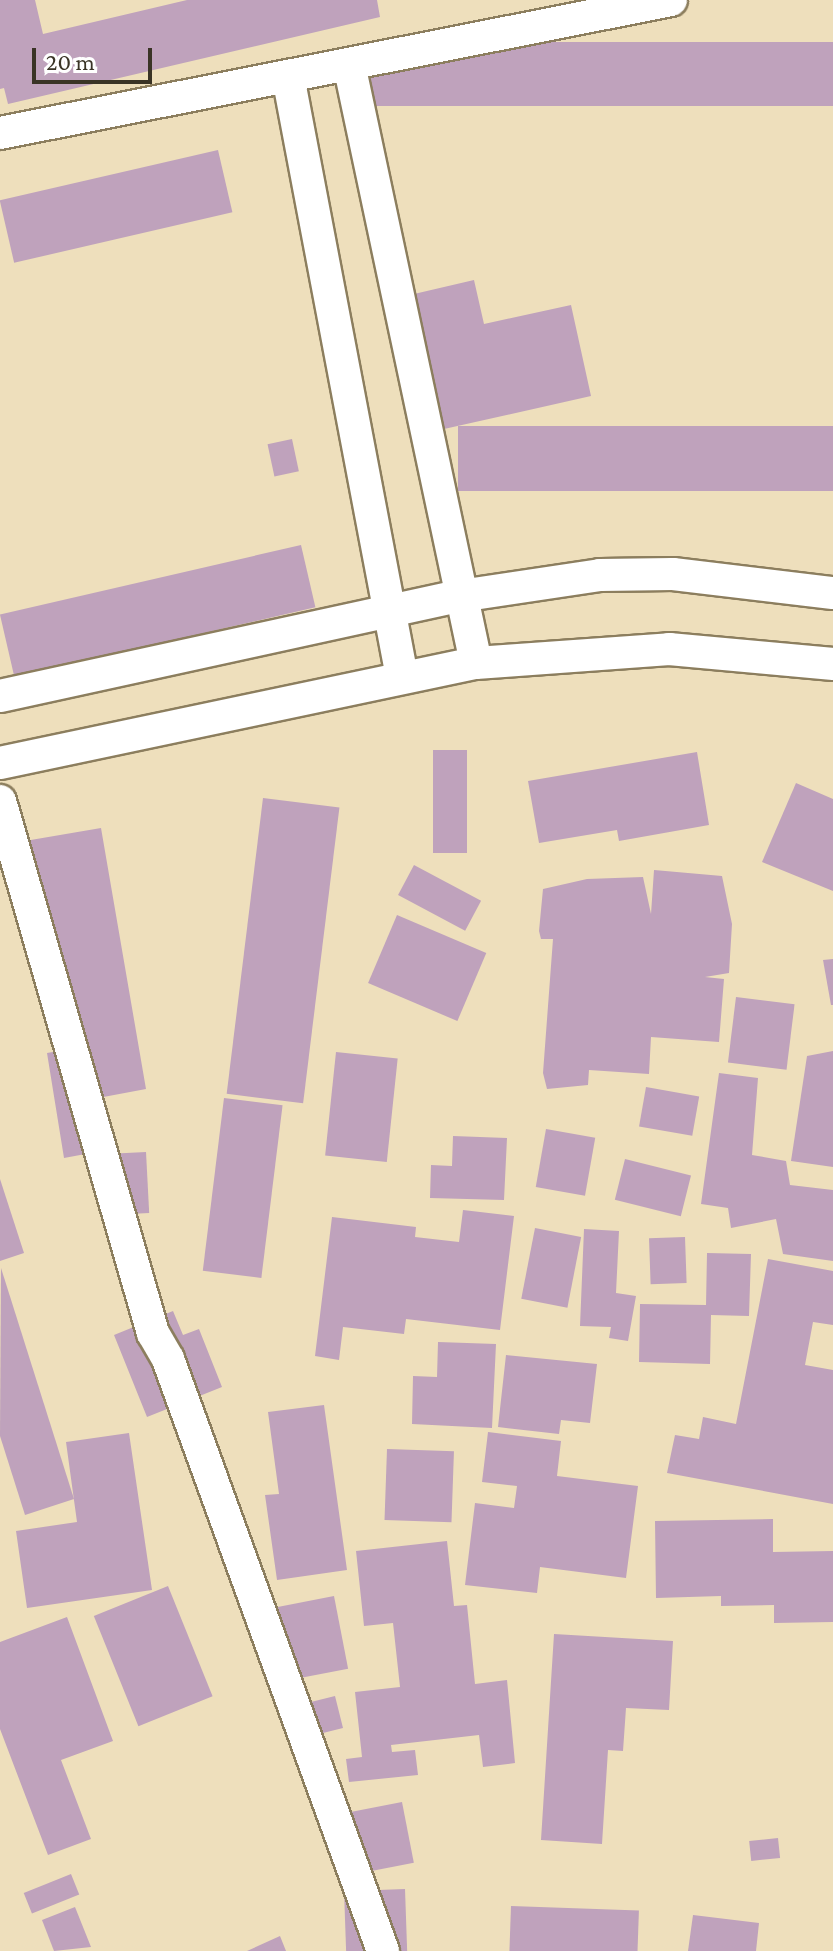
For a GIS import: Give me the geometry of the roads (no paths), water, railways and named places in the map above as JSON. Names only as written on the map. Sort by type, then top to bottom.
[{"type":"street","points":[[0,133],[671,0]]},
{"type":"street","points":[[349,64],[476,663]]},
{"type":"street","points":[[288,76],[387,612],[402,677]]},
{"type":"street","points":[[0,696],[460,596],[600,575],[644,574],[833,593]]},
{"type":"street","points":[[0,763],[476,663],[669,649],[833,664]]},
{"type":"street","points":[[0,801],[153,1333],[168,1359],[383,1951]]}]
